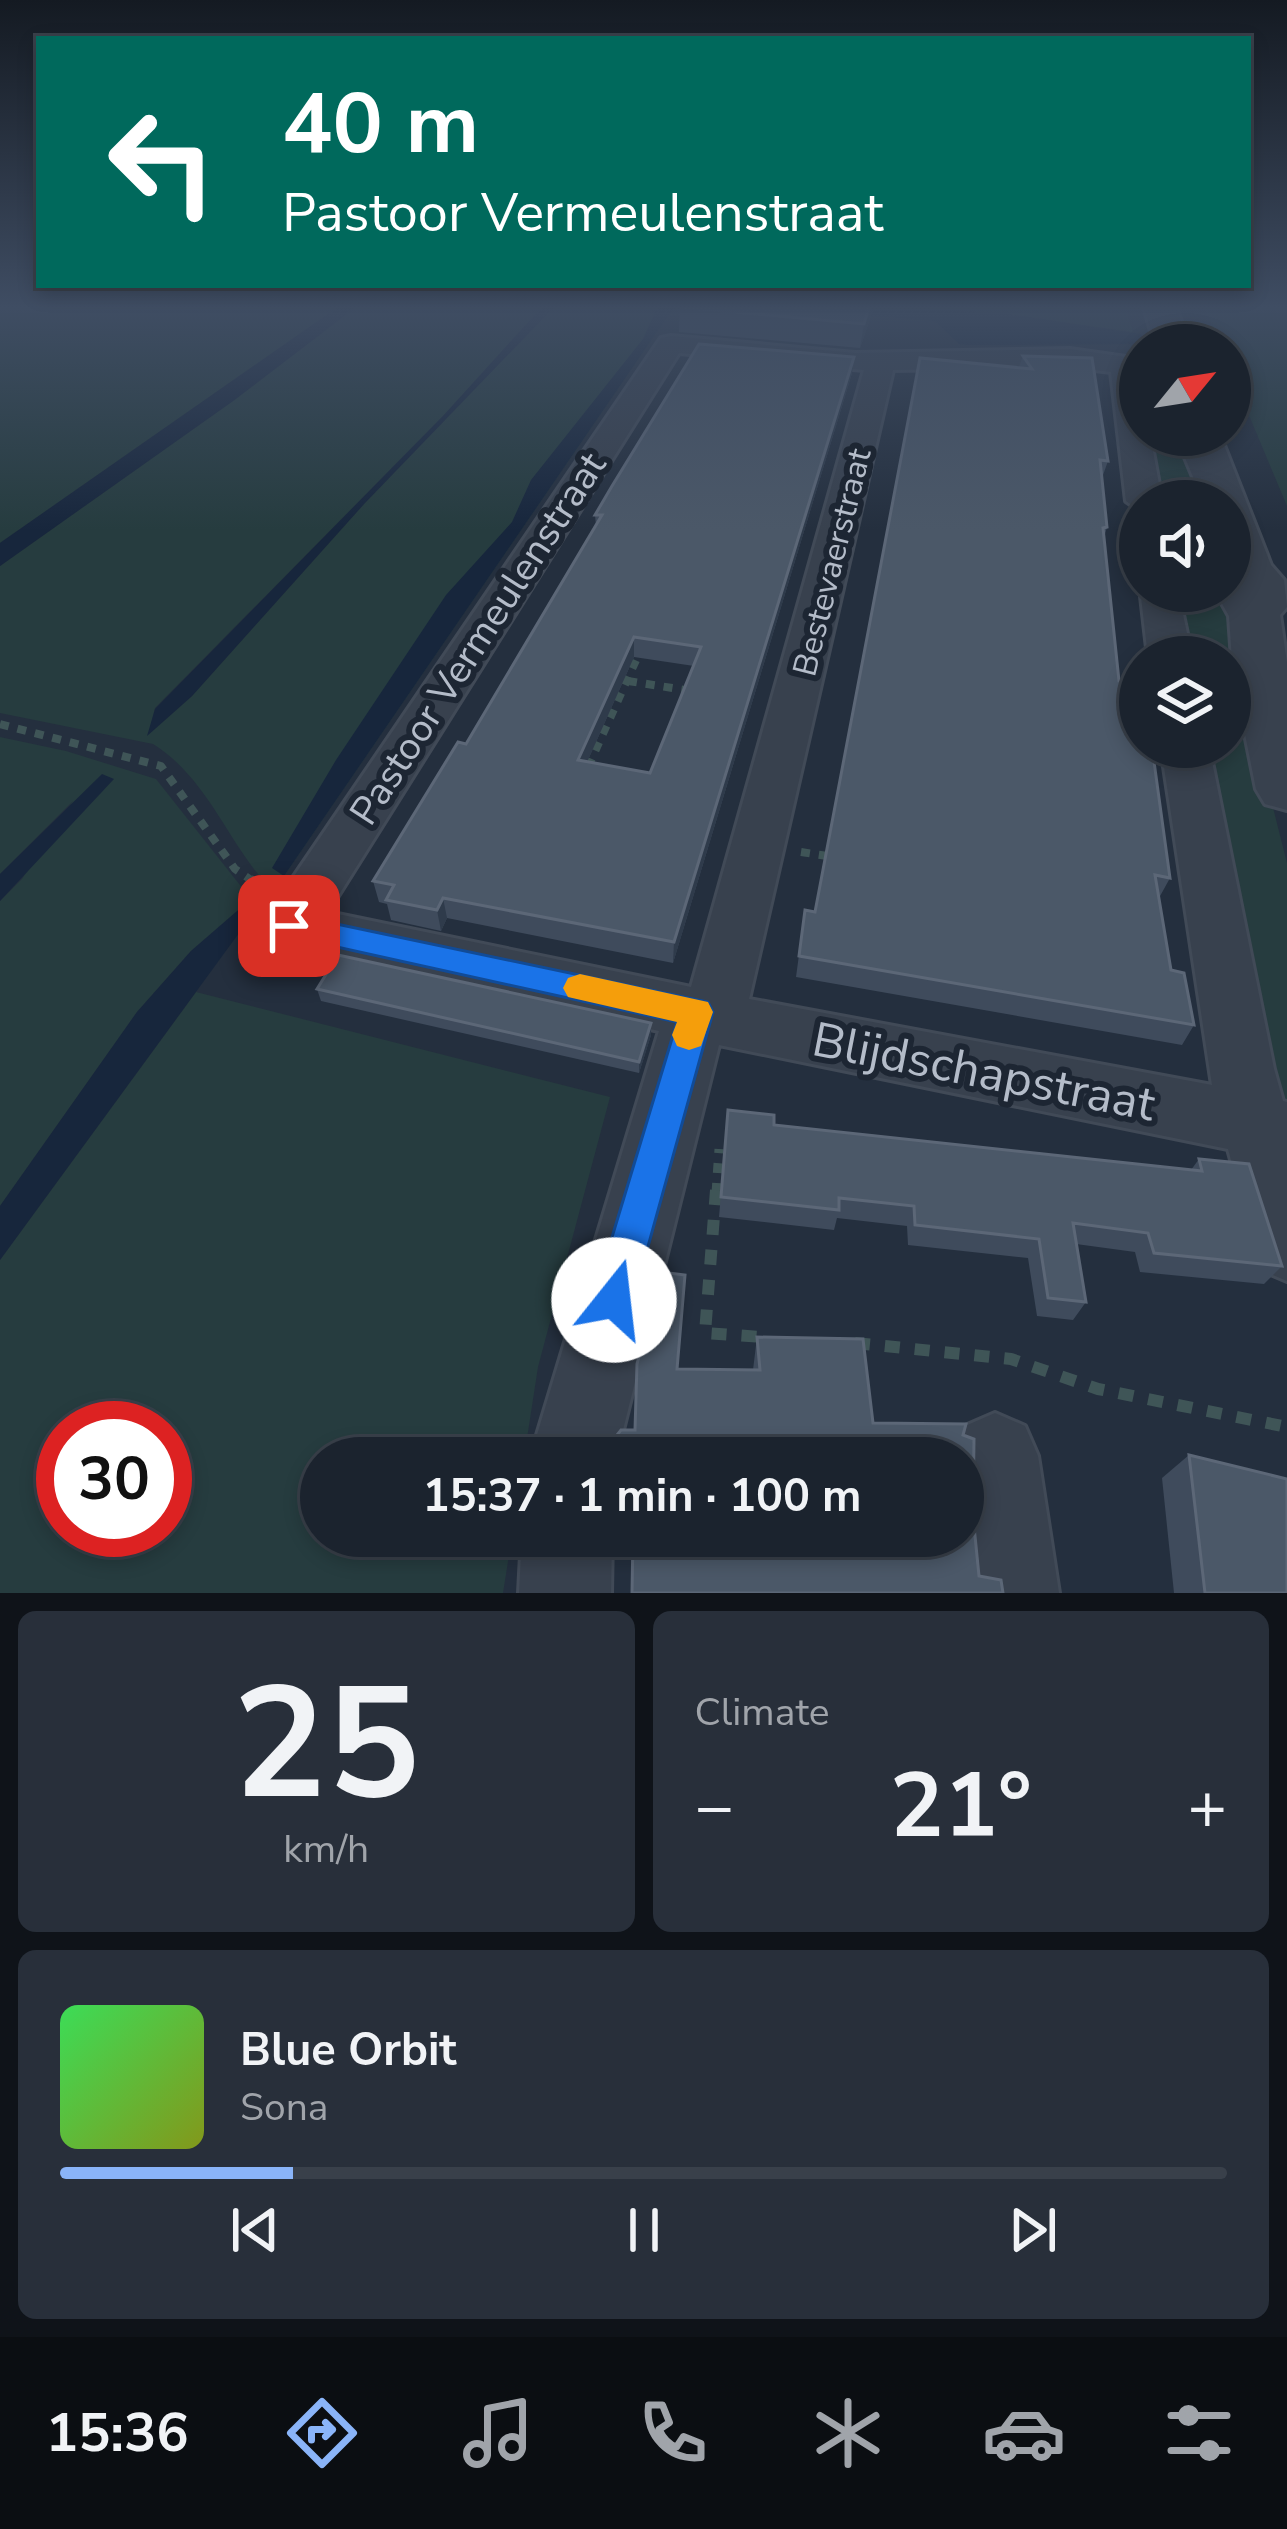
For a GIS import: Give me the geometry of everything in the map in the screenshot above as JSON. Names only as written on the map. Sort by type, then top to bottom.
[{"type":"street","name":"Pastoor Vermeulenstraat","points":[[645,381],[288,886],[289,926],[705,1014]]},
{"type":"street","name":"Bestevaerstraat","points":[[579,1437],[758,844],[876,381]]},
{"type":"street","points":[[1251,599],[1261,674],[1287,789]]},
{"type":"street","points":[[1190,768],[1271,1129],[1287,1244]]},
{"type":"street","name":"Blijdschapstraat","points":[[705,1014],[1271,1129]]},
{"type":"street","points":[[995,1456],[1013,1593]]},
{"type":"street","points":[[565,1593],[566,1557]]},
{"type":"path","points":[[585,775],[649,632]]},
{"type":"path","points":[[619,645],[641,649]]},
{"type":"path","points":[[628,681],[794,706]]},
{"type":"path","points":[[0,724],[161,766],[236,869],[288,886]]},
{"type":"path","points":[[758,844],[849,860]]},
{"type":"path","points":[[719,1145],[705,1334],[771,1338]]},
{"type":"path","points":[[837,1342],[965,1352],[1071,1375],[1098,1390],[1287,1427]]},
{"type":"green space","points":[[0,381],[232,381],[0,543]]},
{"type":"green space","points":[[259,381],[475,381],[155,708],[149,734],[192,696],[364,504],[482,381],[623,381],[284,876],[267,885],[202,791],[153,744],[0,713],[0,566]]},
{"type":"green space","points":[[1251,381],[1287,381],[1287,506],[1251,420]]},
{"type":"green space","points":[[1153,456],[1197,456],[1206,480],[1158,480]]},
{"type":"green space","points":[[1184,612],[1234,612],[1239,636],[1188,636]]},
{"type":"green space","points":[[1251,702],[1287,863],[1287,1108],[1279,1102],[1213,768],[1251,768]]},
{"type":"green space","points":[[0,737],[66,751],[156,779],[251,899],[191,951],[137,1012],[0,1206],[0,901],[22,879],[73,801],[0,874]]},
{"type":"green space","points":[[196,992],[610,1097],[538,1367],[527,1437],[300,1437],[300,1557],[509,1557],[503,1593],[0,1593],[0,1260]]},
{"type":"water","points":[[232,381],[259,381],[0,566],[0,543]]},
{"type":"water","points":[[475,381],[482,381],[364,504],[192,696],[147,736],[155,709]]},
{"type":"water","points":[[609,381],[623,381],[284,876],[272,868],[336,760],[446,595],[512,522],[531,480]]},
{"type":"water","points":[[102,774],[114,779],[0,901],[0,874]]},
{"type":"water","points":[[251,899],[261,903],[0,1260],[0,1206],[137,1012],[191,951]]},
{"type":"building","points":[[676,381],[847,381],[674,942],[443,898],[437,910],[386,900],[394,885],[373,881],[458,742],[466,744],[602,515],[595,515]],"holes":[[[634,637],[701,647],[650,773],[578,760]]]},
{"type":"building","points":[[916,381],[1096,381],[1108,461],[1100,460],[1119,681],[1119,768],[1155,768],[1170,878],[1155,875],[1171,970],[1184,973],[1194,1025],[799,956],[805,910],[815,912]]},
{"type":"building","points":[[338,955],[651,1023],[639,1062],[317,989]]},
{"type":"building","points":[[728,1110],[774,1115],[774,1125],[1202,1171],[1199,1159],[1249,1164],[1282,1266],[1154,1253],[1148,1233],[1073,1223],[1086,1302],[1048,1298],[1039,1239],[915,1225],[914,1206],[839,1198],[839,1210],[721,1197]]},
{"type":"building","points":[[661,1272],[685,1275],[677,1369],[760,1370],[757,1337],[863,1339],[873,1423],[966,1424],[963,1435],[968,1437],[615,1437],[621,1430],[635,1430],[637,1364]]},
{"type":"building","points":[[1189,1455],[1287,1479],[1287,1593],[1205,1593]]},
{"type":"building","points":[[633,1557],[977,1557],[979,1576],[1001,1580],[1003,1593],[632,1593]]},
{"type":"slow traffic","points":[[580,988],[696,1012],[689,1035]]},
{"type":"route","points":[[289,926],[696,1012],[614,1300]]}]
